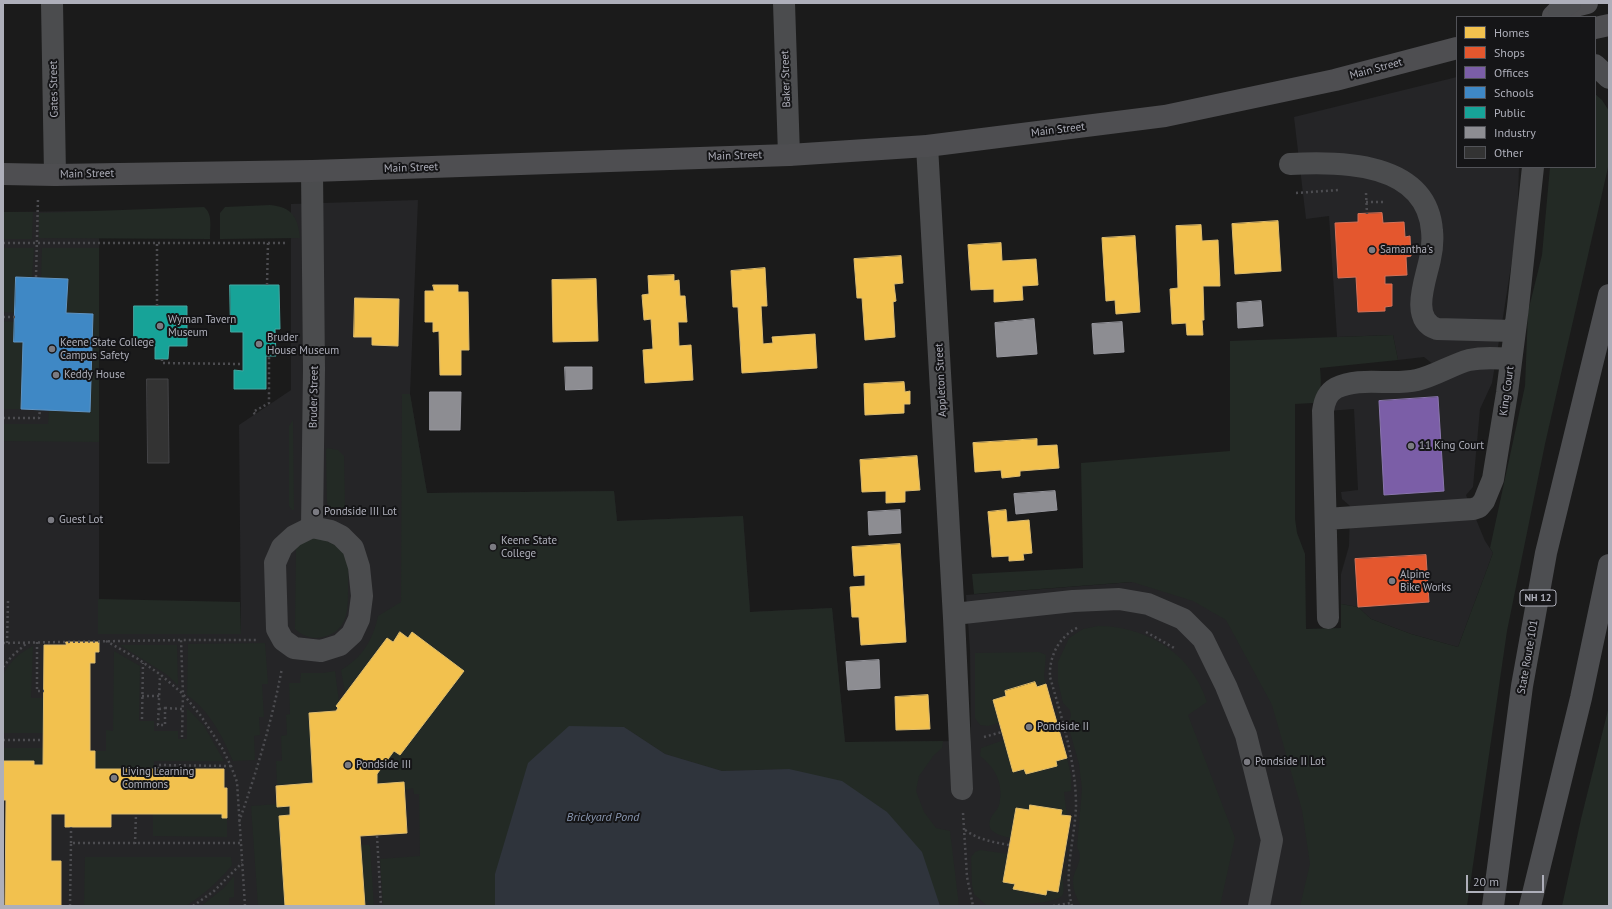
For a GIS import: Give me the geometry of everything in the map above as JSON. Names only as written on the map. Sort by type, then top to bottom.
[{"type":"highway","points":[[1596,66],[1609,78]]},
{"type":"highway","name":"State Route 101","points":[[1493,906],[1522,686],[1546,553],[1609,295]]},
{"type":"highway","points":[[1530,906],[1581,698],[1609,565]]},
{"type":"main road","points":[[1560,10],[1587,3]]},
{"type":"main road","points":[[1596,28],[1609,25]]},
{"type":"main road","name":"Main Street","points":[[3,174],[47,175],[312,171],[789,154],[927,146],[1165,116],[1335,80],[1456,48]]},
{"type":"street","name":"Gates Street","points":[[47,175],[52,3]]},
{"type":"street","name":"Baker Street","points":[[784,3],[789,154]]},
{"type":"street","name":"Appleton Street","points":[[927,146],[954,614],[962,789]]},
{"type":"street","points":[[1290,164],[1318,163],[1362,167],[1382,172],[1408,186],[1417,193],[1423,202],[1429,216],[1432,231],[1430,258],[1422,292],[1423,316],[1426,323],[1431,328],[1437,329],[1514,331]]},
{"type":"street","name":"King Court","points":[[1326,519],[1473,509],[1479,507],[1484,501],[1493,479],[1511,359],[1533,168]]},
{"type":"street","name":"Bruder Street","points":[[312,171],[314,370],[312,527]]},
{"type":"street","points":[[1328,618],[1324,402],[1333,390],[1350,384],[1417,380],[1468,360],[1481,358],[1511,359]]},
{"type":"street","points":[[312,527],[331,531],[341,536],[353,548],[359,567],[362,596],[359,619],[352,634],[340,645],[321,650],[294,648],[283,640],[276,629],[275,563],[282,547],[294,536],[312,527]]},
{"type":"street","points":[[954,614],[1073,601],[1119,599],[1148,604],[1183,619],[1203,639],[1226,686],[1246,735],[1272,840],[1259,906]]},
{"type":"path","points":[[36,277],[38,243],[47,175]]},
{"type":"path","points":[[1366,189],[1367,214]]},
{"type":"path","points":[[1296,193],[1343,190]]},
{"type":"path","points":[[3,243],[291,243]]},
{"type":"path","points":[[157,243],[157,306]]},
{"type":"path","points":[[267,285],[268,243]]},
{"type":"path","points":[[3,317],[15,317]]},
{"type":"path","points":[[254,414],[254,412],[269,403],[270,356]]},
{"type":"path","points":[[162,359],[162,363],[243,364]]},
{"type":"path","points":[[3,418],[39,418],[40,410]]},
{"type":"path","points":[[7,643],[8,600]]},
{"type":"path","points":[[1053,906],[1072,904],[1068,880],[1074,829],[1074,776],[1072,759],[1050,677],[1050,669],[1051,660],[1056,648],[1073,630],[1082,625]]},
{"type":"path","points":[[1144,631],[1156,636],[1181,653]]},
{"type":"path","points":[[182,640],[182,737]]},
{"type":"path","points":[[3,643],[283,640],[283,665],[274,709],[263,750],[239,822]]},
{"type":"path","points":[[106,641],[160,674],[183,694],[201,716],[222,748],[237,782],[245,906]]},
{"type":"path","points":[[37,642],[37,691],[44,691]]},
{"type":"path","points":[[3,667],[12,656],[28,643]]},
{"type":"path","points":[[142,719],[143,663]]},
{"type":"path","points":[[160,674],[158,725],[165,725],[165,708]]},
{"type":"path","points":[[142,696],[159,696]]},
{"type":"path","points":[[159,708],[182,709]]},
{"type":"path","points":[[979,738],[1002,732]]},
{"type":"path","points":[[3,740],[43,740]]},
{"type":"path","points":[[158,769],[158,765],[231,766]]},
{"type":"path","points":[[962,789],[968,877],[973,906]]},
{"type":"path","points":[[136,814],[136,844]]},
{"type":"path","points":[[70,906],[71,827]]},
{"type":"path","points":[[964,830],[975,837],[986,841],[1009,845]]},
{"type":"path","points":[[377,836],[381,906]]},
{"type":"path","points":[[71,843],[240,843]]},
{"type":"path","points":[[193,906],[214,891],[242,863]]},
{"type":"shaded area","points":[[1456,77],[1456,168],[1519,168],[1517,228],[1503,317],[1492,383],[1480,409],[1473,487],[1466,495],[1485,541],[1493,553],[1458,647],[1411,634],[1371,619],[1358,607],[1341,604],[1341,574],[1349,546],[1350,506],[1342,499],[1341,492],[1358,490],[1354,409],[1328,411],[1341,394],[1434,365],[1424,357],[1398,360],[1393,335],[1337,337],[1329,216],[1306,219],[1294,117]]},
{"type":"shaded area","points":[[1596,95],[1602,100],[1609,111],[1609,163],[1545,444],[1507,631],[1467,906],[1300,906],[1310,864],[1302,810],[1272,705],[1226,620],[1193,601],[1132,582],[974,594],[972,574],[1083,568],[1081,463],[1230,451],[1230,341],[1393,335],[1398,360],[1320,368],[1321,387],[1316,399],[1313,403],[1295,404],[1295,519],[1297,533],[1305,554],[1306,629],[1341,628],[1341,604],[1358,607],[1371,619],[1411,634],[1458,647],[1493,553],[1490,548],[1525,386],[1528,312],[1542,255],[1550,168],[1596,168]]},
{"type":"shaded area","name":"Keene State College","points":[[418,200],[410,394],[427,493],[614,491],[617,521],[743,516],[750,612],[832,608],[845,742],[971,741],[970,650],[966,595],[1234,574],[1343,906],[3,906],[3,212],[99,211],[99,634],[241,634],[239,425],[291,390],[291,204]]},
{"type":"shaded area","points":[[270,205],[284,208],[292,214],[298,224],[300,238],[220,239],[220,213],[225,207]]},
{"type":"shaded area","points":[[204,207],[209,213],[210,217],[210,239],[39,238],[39,213]]},
{"type":"shaded area","points":[[3,212],[33,212],[32,239],[3,239]]},
{"type":"shaded area","points":[[3,248],[34,248],[32,277],[16,277],[15,313],[3,312]]},
{"type":"shaded area","points":[[42,248],[99,248],[99,442],[3,441],[3,424],[48,424],[49,410],[90,411],[93,314],[66,313],[68,279],[41,278]]},
{"type":"shaded area","points":[[3,321],[15,322],[23,342],[21,409],[3,409]]},
{"type":"shaded area","points":[[402,394],[410,394],[427,493],[614,491],[617,521],[743,516],[750,612],[832,608],[845,742],[943,741],[942,748],[934,755],[919,776],[916,791],[924,812],[936,828],[950,831],[959,906],[940,906],[940,902],[789,769],[722,771],[665,754],[624,727],[495,874],[495,906],[383,906],[380,859],[420,856],[419,794],[414,794],[413,788],[405,790],[404,783],[377,784],[377,774],[394,751],[400,755],[463,671],[412,632],[408,638],[400,632],[393,642],[387,638],[345,693],[341,670],[355,660],[366,648],[376,625],[378,616],[401,602]]},
{"type":"shaded area","points":[[293,420],[294,510],[292,510],[289,506],[289,426]]},
{"type":"shaded area","points":[[327,448],[338,450],[344,456],[345,509],[343,514],[338,513],[327,503]]},
{"type":"shaded area","points":[[318,537],[341,548],[348,565],[348,595],[345,618],[338,630],[323,637],[312,638],[301,634],[295,629],[296,549],[302,542]]},
{"type":"shaded area","points":[[98,599],[240,602],[241,634],[98,634]]},
{"type":"shaded area","points":[[1098,626],[1116,627],[1134,631],[1150,637],[1179,657],[1191,670],[1200,685],[1207,702],[1188,715],[1235,838],[1220,906],[1081,906],[1077,897],[1073,882],[1080,857],[1077,847],[1082,789],[1079,764],[1068,725],[1071,716],[1070,710],[1063,703],[1058,682],[1058,662],[1069,638],[1083,629]]},
{"type":"shaded area","points":[[265,643],[268,684],[262,684],[264,717],[259,717],[260,735],[254,736],[255,760],[233,761],[225,743],[209,716],[187,695],[188,644]]},
{"type":"shaded area","points":[[120,645],[177,645],[178,685],[166,674]]},
{"type":"shaded area","points":[[33,646],[31,698],[43,698],[43,733],[3,733],[2,693],[4,674],[9,665],[16,658]]},
{"type":"shaded area","points":[[114,651],[140,666],[139,721],[154,721],[154,731],[178,731],[178,739],[187,739],[187,708],[204,726],[224,761],[154,761],[154,769],[95,769],[95,751],[106,751],[106,730],[113,731]]},
{"type":"shaded area","points":[[1039,652],[1046,655],[1044,676],[1046,684],[1037,687],[1035,682],[1005,691],[1006,696],[993,700],[999,723],[988,726],[980,725],[975,718],[975,653]]},
{"type":"shaded area","points":[[335,671],[339,702],[336,706],[338,708],[336,711],[309,713],[313,783],[277,785],[276,761],[282,761],[281,736],[287,735],[286,715],[290,714],[289,683],[300,683],[301,673],[323,673]]},
{"type":"shaded area","points":[[1609,706],[1609,906],[1562,906],[1581,819]]},
{"type":"shaded area","points":[[1004,740],[1013,772],[1024,769],[1026,774],[1057,766],[1056,761],[1067,758],[1071,775],[1071,791],[1064,792],[1067,816],[1061,815],[1061,810],[1031,805],[1029,810],[1016,808],[1011,838],[998,834],[992,830],[989,823],[998,807],[1000,791],[994,772],[986,761],[980,756],[981,748]]},
{"type":"shaded area","points":[[3,748],[43,748],[43,765],[34,765],[34,761],[3,761]]},
{"type":"shaded area","points":[[277,804],[277,807],[290,806],[290,815],[279,816],[285,906],[258,906],[251,806]]},
{"type":"shaded area","points":[[153,814],[222,814],[222,818],[227,818],[227,837],[153,836]]},
{"type":"shaded area","points":[[361,845],[369,845],[370,847],[374,906],[365,906]]},
{"type":"shaded area","points":[[980,850],[1008,854],[1003,882],[1015,884],[1014,889],[1046,895],[1047,890],[1061,869],[1064,886],[1063,894],[1059,898],[1041,903],[987,906],[974,894],[972,885],[971,857],[975,852]]},
{"type":"shaded area","points":[[85,857],[231,857],[232,865],[222,877],[186,906],[84,906]]},
{"type":"shaded area","points":[[234,876],[234,897],[229,898],[229,906],[201,906],[224,888]]},
{"type":"water","name":"Brickyard Pond","points":[[569,726],[624,727],[665,754],[722,771],[789,769],[842,781],[887,812],[922,852],[940,906],[495,906],[495,874],[528,763]]},
{"type":"building: Homes","points":[[1278,221],[1281,271],[1235,274],[1232,224]]},
{"type":"building: Homes","points":[[1201,225],[1202,241],[1218,240],[1220,286],[1203,286],[1203,335],[1187,335],[1186,323],[1172,324],[1170,289],[1178,288],[1176,226]]},
{"type":"building: Homes","points":[[1135,236],[1140,312],[1116,314],[1115,300],[1106,301],[1102,238]]},
{"type":"building: Homes","points":[[1001,243],[1002,261],[1036,259],[1038,285],[1022,286],[1023,300],[994,302],[994,289],[971,290],[968,245]]},
{"type":"building: Homes","points":[[901,256],[903,283],[894,284],[896,301],[893,302],[895,337],[865,340],[862,298],[857,298],[854,259]]},
{"type":"building: Homes","points":[[765,268],[767,306],[761,306],[763,344],[773,343],[772,337],[815,334],[817,368],[742,373],[738,307],[733,307],[731,271]]},
{"type":"building: Homes","points":[[674,275],[674,281],[679,280],[680,296],[685,296],[687,322],[678,322],[679,346],[691,345],[693,380],[645,383],[643,350],[653,349],[651,319],[644,320],[642,295],[649,294],[648,276]]},
{"type":"building: Homes","points":[[596,279],[598,341],[553,342],[552,280]]},
{"type":"building: Homes","points":[[433,285],[458,285],[458,292],[468,292],[469,350],[461,350],[461,375],[440,375],[439,331],[433,332],[433,322],[425,322],[425,291],[434,291]]},
{"type":"building: Homes","points":[[355,298],[399,299],[398,346],[372,345],[372,337],[354,337]]},
{"type":"building: Homes","points":[[904,382],[905,392],[910,391],[910,404],[904,404],[904,413],[865,415],[864,384]]},
{"type":"building: Homes","points":[[1037,439],[1037,446],[1057,445],[1059,468],[1020,471],[1020,476],[1002,478],[1001,470],[975,472],[973,443]]},
{"type":"building: Homes","points":[[917,456],[920,490],[905,491],[905,502],[886,503],[886,491],[862,492],[860,460]]},
{"type":"building: Homes","points":[[1006,510],[1007,522],[1029,520],[1032,553],[1023,554],[1024,560],[1009,561],[1009,556],[992,557],[988,512]]},
{"type":"building: Homes","points":[[900,544],[906,642],[861,645],[859,617],[852,617],[850,587],[865,586],[865,575],[854,576],[852,547]]},
{"type":"building: Homes","name":"Pondside III","points":[[400,632],[408,638],[412,632],[464,671],[400,755],[394,751],[377,774],[377,784],[404,782],[407,833],[360,836],[365,906],[285,906],[279,816],[290,815],[290,806],[277,807],[276,786],[313,783],[309,713],[336,711],[338,708],[336,706],[387,638],[393,642]]},
{"type":"building: Homes","name":"Living Learning Commons","points":[[66,642],[99,642],[99,652],[95,652],[95,663],[90,663],[90,751],[95,751],[95,769],[224,769],[224,788],[227,788],[227,818],[222,818],[222,814],[111,814],[111,827],[65,827],[65,814],[51,814],[51,861],[61,861],[61,906],[5,906],[6,800],[3,800],[3,761],[34,761],[34,765],[43,765],[44,645],[66,645]]},
{"type":"building: Homes","name":"Pondside II","points":[[1035,682],[1037,687],[1046,684],[1067,758],[1056,761],[1057,766],[1026,774],[1024,769],[1013,772],[993,700],[1006,696],[1005,691]]},
{"type":"building: Homes","points":[[928,695],[930,729],[896,730],[895,697]]},
{"type":"building: Homes","points":[[1030,805],[1062,810],[1061,815],[1071,816],[1058,892],[1047,890],[1046,895],[1013,889],[1015,884],[1003,882],[1016,808],[1029,810]]},
{"type":"building: Shops","points":[[1382,213],[1383,223],[1404,222],[1405,237],[1410,236],[1411,256],[1406,257],[1407,275],[1385,276],[1385,284],[1392,284],[1392,306],[1385,307],[1385,311],[1358,312],[1356,277],[1338,278],[1335,223],[1358,222],[1358,214]]},
{"type":"building: Shops","name":"Alpine Bike Works","points":[[1426,555],[1429,602],[1358,607],[1355,559]]},
{"type":"building: Offices","name":"11 King Court","points":[[1438,397],[1444,491],[1384,495],[1379,401]]},
{"type":"building: Schools","name":"Keddy House","points":[[16,277],[68,279],[66,313],[93,314],[90,412],[21,409],[23,342],[14,342]]},
{"type":"building: Public","name":"Bruder House Museum","points":[[230,285],[279,285],[280,329],[275,329],[276,356],[266,356],[266,389],[234,389],[234,370],[243,371],[243,332],[231,332]]},
{"type":"building: Public","name":"Wyman Tavern Museum","points":[[134,306],[187,306],[187,346],[169,346],[168,359],[155,359],[155,346],[134,346]]},
{"type":"building: Industry","points":[[1261,301],[1263,326],[1238,328],[1237,303]]},
{"type":"building: Industry","points":[[1034,319],[1037,354],[997,357],[995,323]]},
{"type":"building: Industry","points":[[1122,322],[1124,352],[1094,354],[1092,324]]},
{"type":"building: Industry","points":[[565,367],[592,367],[592,389],[566,390]]},
{"type":"building: Industry","points":[[430,392],[461,392],[460,430],[430,430]]},
{"type":"building: Industry","points":[[1055,491],[1057,510],[1016,514],[1014,494]]},
{"type":"building: Industry","points":[[900,510],[901,533],[869,535],[868,512]]},
{"type":"building: Industry","points":[[879,660],[880,688],[848,690],[846,662]]},
{"type":"building: Other","points":[[147,379],[168,379],[169,463],[148,463]]},
{"type":"place","name":"Samantha's","points":[[1372,250]]},
{"type":"place","name":"Wyman Tavern Museum","points":[[160,326]]},
{"type":"place","name":"Bruder House Museum","points":[[259,344]]},
{"type":"place","name":"Keene State College Campus Safety","points":[[52,349]]},
{"type":"place","name":"Keddy House","points":[[56,375]]},
{"type":"place","name":"11 King Court","points":[[1411,446]]},
{"type":"place","name":"Pondside III Lot","points":[[316,512]]},
{"type":"place","name":"Guest Lot","points":[[51,520]]},
{"type":"place","name":"Keene State College","points":[[493,547]]},
{"type":"place","name":"Alpine Bike Works","points":[[1392,581]]},
{"type":"place","name":"Pondside II","points":[[1029,727]]},
{"type":"place","name":"Pondside II Lot","points":[[1247,762]]},
{"type":"place","name":"Pondside III","points":[[348,765]]},
{"type":"place","name":"Living Learning Commons","points":[[114,778]]}]
